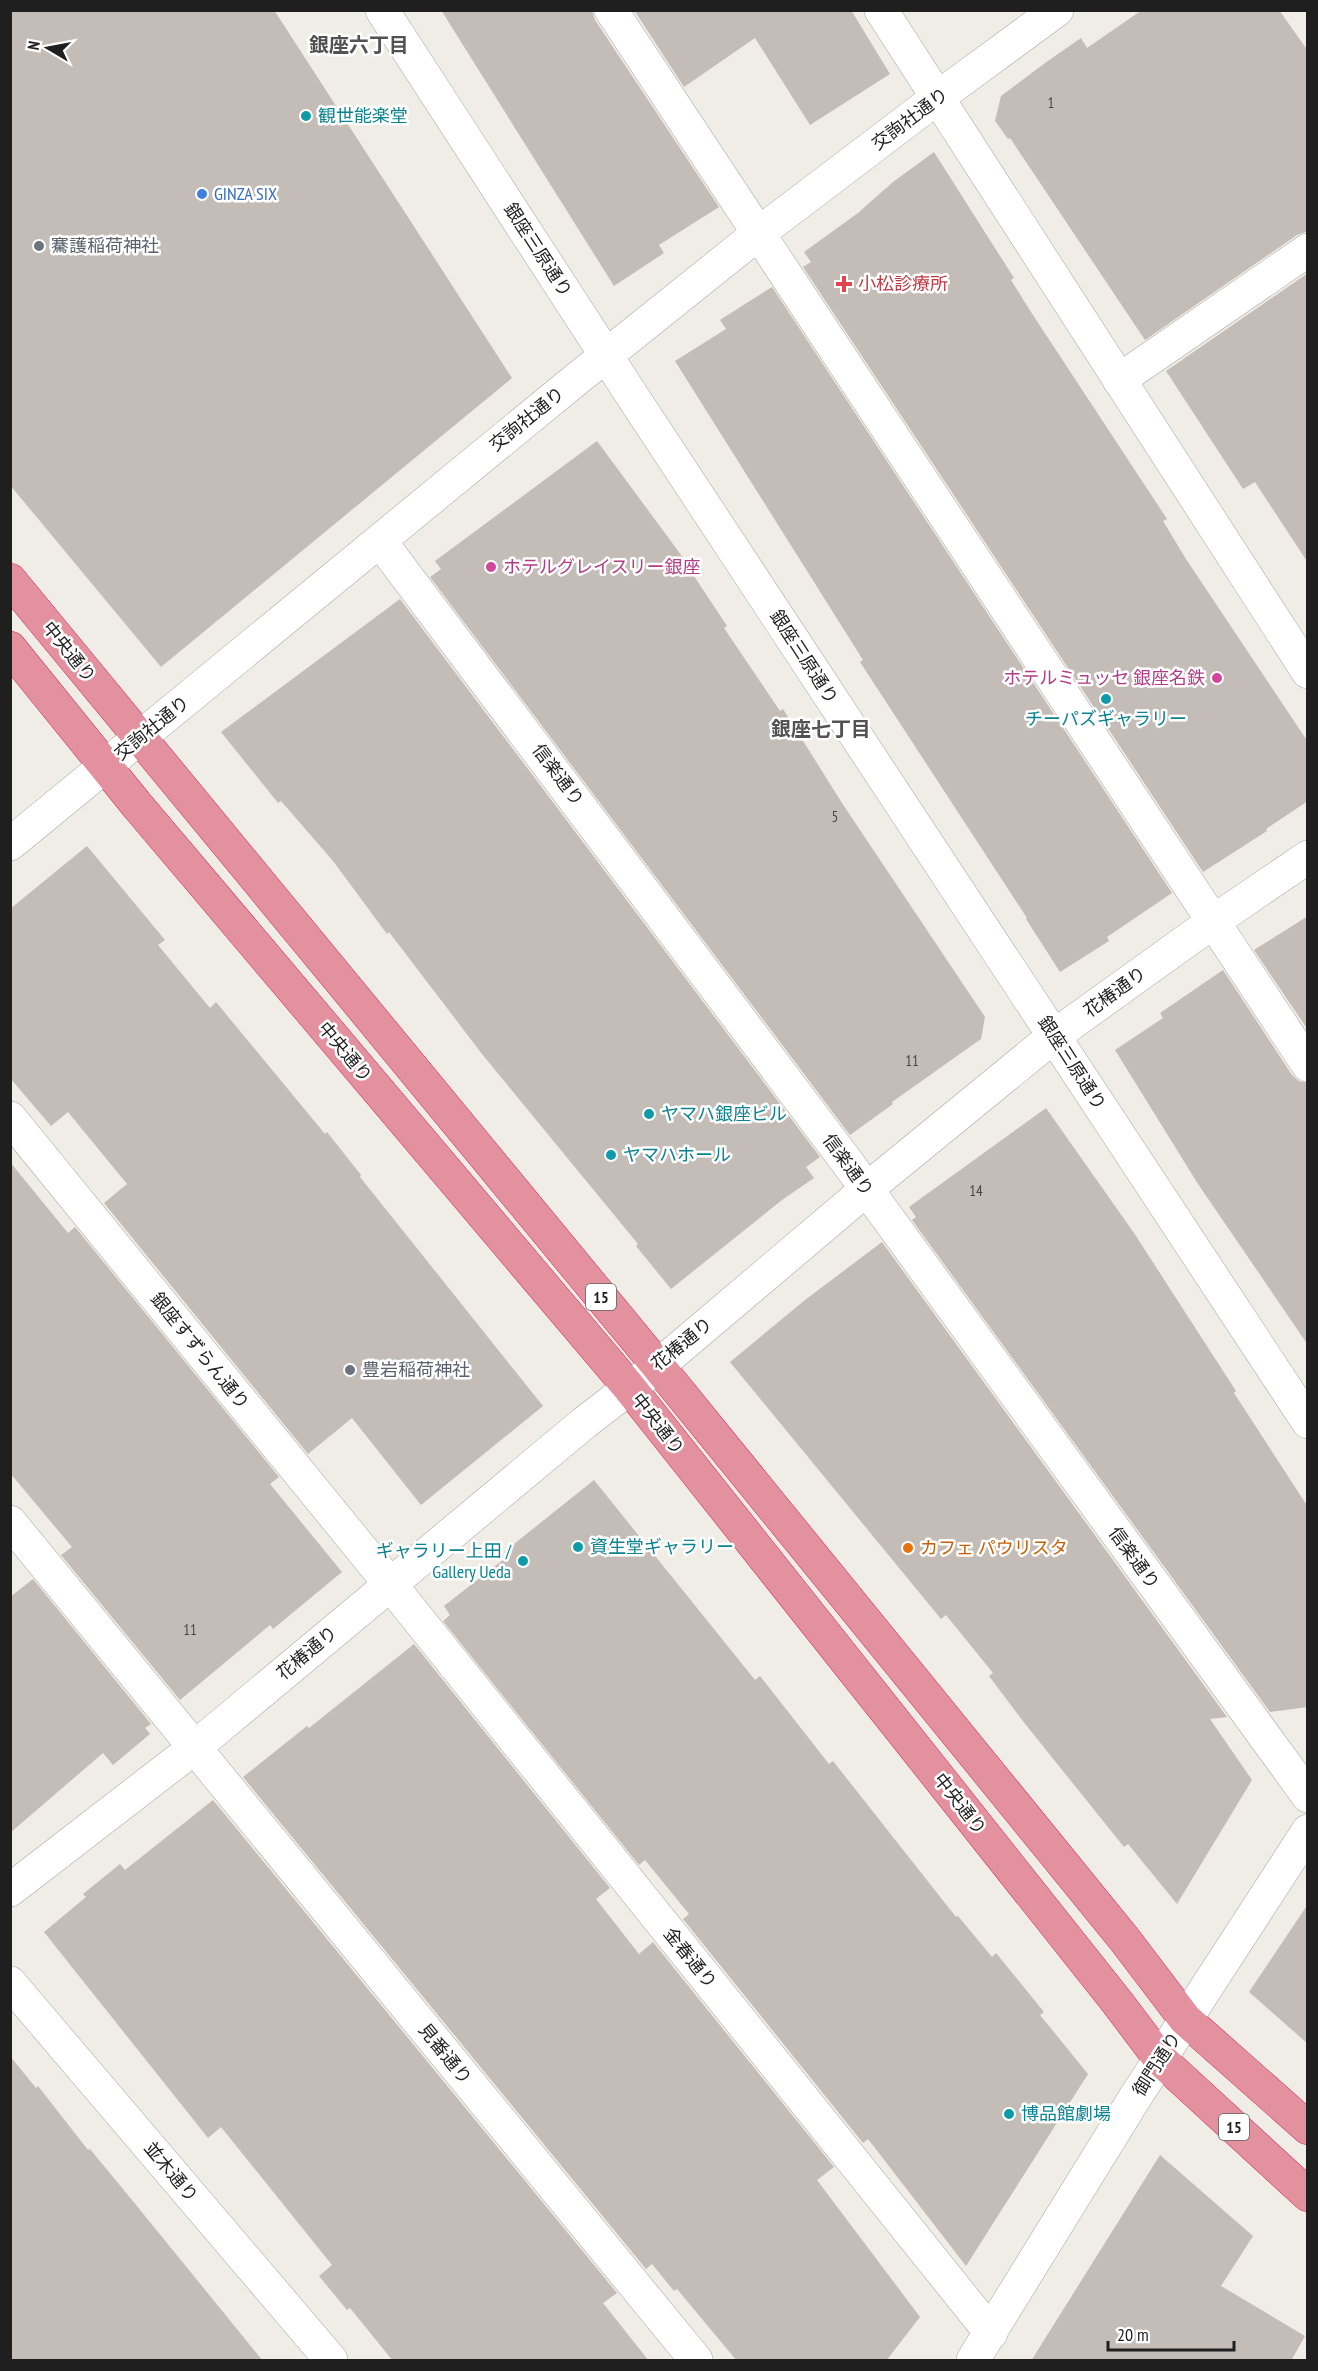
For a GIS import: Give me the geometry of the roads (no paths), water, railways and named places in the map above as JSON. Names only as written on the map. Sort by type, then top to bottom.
[{"type":"highway","name":"中央通り","points":[[10,580],[658,1366],[1125,1940],[1185,2019],[1308,2128]]},
{"type":"highway","name":"中央通り","points":[[10,648],[104,766],[628,1386],[1160,2059],[1308,2195]]},
{"type":"street","name":"銀座三原通り","points":[[382,10],[606,356],[1308,1422]]},
{"type":"street","points":[[611,10],[1308,1065]]},
{"type":"street","points":[[881,10],[1308,672]]},
{"type":"street","name":"交詢社通り","points":[[10,844],[759,233],[1058,10]]},
{"type":"street","points":[[1119,380],[1308,250]]},
{"type":"street","name":"信楽通り","points":[[380,541],[867,1189],[1308,1796]]},
{"type":"street","name":"花椿通り","points":[[10,1890],[194,1748],[628,1386],[658,1366],[867,1189],[1054,1036],[1214,921],[1308,857]]},
{"type":"street","name":"銀座すずらん通り","points":[[10,1118],[390,1584]]},
{"type":"street","name":"見番通り","points":[[10,1522],[696,2361]]},
{"type":"street","name":"金春通り","points":[[390,1584],[990,2333]]},
{"type":"street","name":"御門通り","points":[[973,2361],[1185,2019],[1308,1831]]},
{"type":"street","name":"並木通り","points":[[10,1983],[331,2361]]},
{"type":"place","name":"観世能楽堂","points":[[306,116]]},
{"type":"place","name":"GINZA SIX","points":[[202,194]]},
{"type":"place","name":"騫護稲荷神社","points":[[39,246]]},
{"type":"place","name":"小松診療所","points":[[844,284]]},
{"type":"place","name":"ホテルグレイスリー銀座","points":[[491,567]]},
{"type":"place","name":"ホテルミュッセ 銀座名鉄","points":[[1217,678]]},
{"type":"place","name":"チーパズギャラリー","points":[[1106,699]]},
{"type":"place","name":"ヤマハ銀座ビル","points":[[649,1114]]},
{"type":"place","name":"ヤマハホール","points":[[611,1155]]},
{"type":"place","name":"豊岩稲荷神社","points":[[350,1370]]},
{"type":"place","name":"資生堂ギャラリー","points":[[578,1547]]},
{"type":"place","name":"カフェ パウリスタ","points":[[908,1548]]},
{"type":"place","name":"ギャラリー上田 / Gallery Ueda","points":[[523,1561]]},
{"type":"place","name":"博品館劇場","points":[[1009,2114]]},
{"type":"district","name":"銀座六丁目","points":[[359,45]]},
{"type":"district","name":"銀座七丁目","points":[[821,729]]}]
